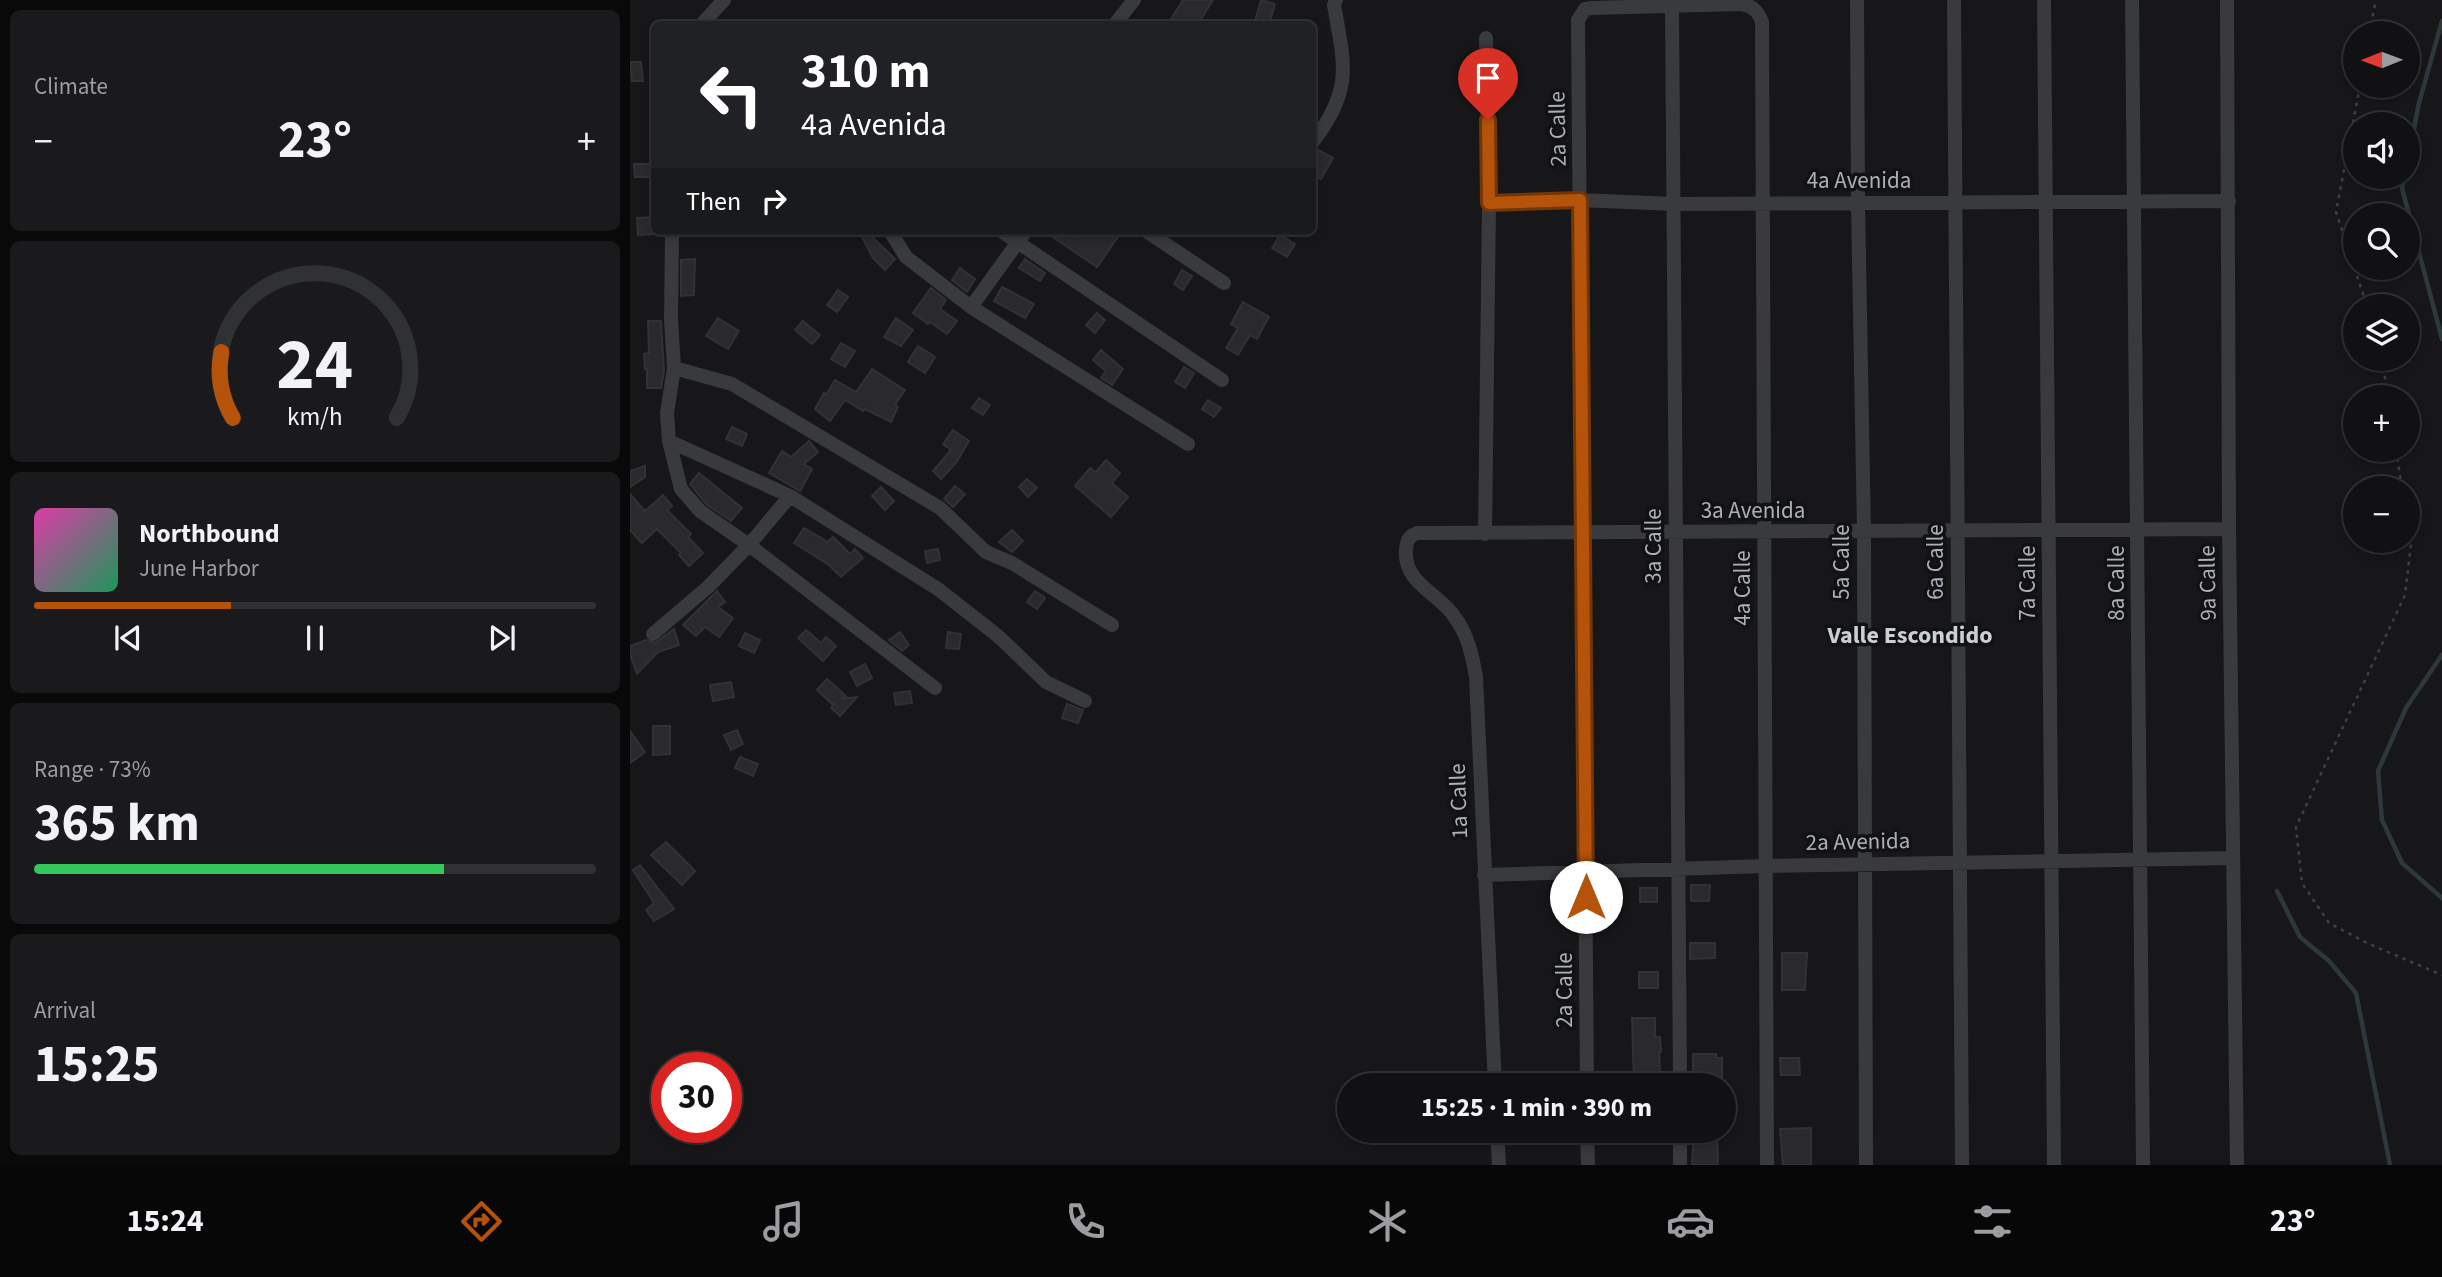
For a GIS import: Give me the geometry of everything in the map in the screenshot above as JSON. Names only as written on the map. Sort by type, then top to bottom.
[{"type":"street","points":[[705,21],[724,0]]},
{"type":"street","points":[[1117,21],[1134,0]]},
{"type":"street","points":[[1316,137],[1329,121],[1344,82],[1334,5],[1336,0]]},
{"type":"street","name":"5a Calle","points":[[1857,0],[1857,203],[1864,532],[1866,1165]]},
{"type":"street","name":"6a Calle","points":[[1954,0],[1962,1165]]},
{"type":"street","name":"7a Calle","points":[[2044,0],[2054,1165]]},
{"type":"street","name":"8a Calle","points":[[2132,0],[2143,1165]]},
{"type":"street","name":"9a Calle","points":[[2227,0],[2229,529],[2237,1165]]},
{"type":"street","name":"4a Calle","points":[[1672,6],[1749,5],[1758,12],[1762,22],[1767,1165]]},
{"type":"street","name":"2a Calle","points":[[1587,1073],[1578,20],[1585,9],[1672,6]]},
{"type":"street","name":"3a Calle","points":[[1672,6],[1680,1073]]},
{"type":"street","points":[[1485,534],[1489,203],[1486,38]]},
{"type":"street","name":"4a Avenida","points":[[1489,203],[1580,200],[1673,204],[2229,201]]},
{"type":"street","points":[[672,235],[671,320],[674,369],[667,413],[669,441],[681,489],[700,512],[749,545],[934,688]]},
{"type":"street","points":[[892,235],[906,257],[971,307],[1188,444]]},
{"type":"street","points":[[1152,235],[1224,284]]},
{"type":"street","points":[[971,307],[1023,237],[1222,380]]},
{"type":"street","points":[[674,369],[732,384],[940,509],[986,552],[1012,563],[1112,625]]},
{"type":"street","points":[[669,441],[790,496],[939,589],[998,636],[1046,681],[1085,701]]},
{"type":"street","points":[[653,634],[708,587],[749,545],[790,496]]},
{"type":"street","name":"3a Avenida","points":[[1407,541],[1411,535],[1417,533],[2229,529]]},
{"type":"street","name":"1a Calle","points":[[1407,541],[1405,563],[1413,579],[1453,614],[1469,639],[1476,677],[1494,1073]]},
{"type":"street","name":"2a Avenida","points":[[1484,875],[1586,870],[2234,858]]},
{"type":"street","points":[[1498,1143],[1499,1165]]},
{"type":"street","points":[[1587,1143],[1588,1165]]},
{"type":"street","points":[[1680,1143],[1681,1165]]},
{"type":"path","points":[[2372,21],[2376,0]]},
{"type":"path","points":[[2358,98],[2336,212],[2363,294]]},
{"type":"path","points":[[2409,553],[2405,595],[2296,827],[2302,883],[2329,923],[2369,944],[2442,975]]},
{"type":"building","points":[[1183,0],[1213,0],[1200,21],[1170,21]]},
{"type":"building","points":[[1261,0],[1275,4],[1270,21],[1255,21]]},
{"type":"building","points":[[630,62],[641,62],[643,81],[632,81]]},
{"type":"building","points":[[1316,151],[1333,158],[1321,179],[1316,177]]},
{"type":"building","points":[[634,164],[650,164],[651,177],[635,177]]},
{"type":"building","points":[[651,217],[651,234],[638,235],[637,218]]},
{"type":"building","points":[[861,235],[870,235],[895,259],[885,270],[873,258]]},
{"type":"building","points":[[1050,235],[1119,235],[1097,267]]},
{"type":"building","points":[[1280,235],[1295,244],[1287,257],[1272,248]]},
{"type":"building","points":[[695,259],[694,295],[681,296],[681,260]]},
{"type":"building","points":[[1025,259],[1045,273],[1040,281],[1019,268]]},
{"type":"building","points":[[960,268],[975,279],[967,292],[952,280]]},
{"type":"building","points":[[1182,270],[1192,276],[1183,290],[1174,284]]},
{"type":"building","points":[[1002,287],[1034,304],[1025,318],[994,301]]},
{"type":"building","points":[[931,288],[946,300],[940,309],[957,321],[947,334],[913,313]]},
{"type":"building","points":[[838,290],[848,297],[837,312],[827,305]]},
{"type":"building","points":[[1243,302],[1269,317],[1257,339],[1250,335],[1238,355],[1226,348],[1238,328],[1231,324]]},
{"type":"building","points":[[1097,313],[1105,320],[1095,333],[1086,325]]},
{"type":"building","points":[[718,318],[739,331],[728,349],[706,336]]},
{"type":"building","points":[[896,318],[913,330],[901,346],[884,337]]},
{"type":"building","points":[[648,321],[661,321],[664,371],[661,388],[647,388],[644,354],[649,353]]},
{"type":"building","points":[[803,321],[820,335],[812,344],[795,330]]},
{"type":"building","points":[[841,343],[855,351],[845,367],[831,359]]},
{"type":"building","points":[[918,346],[935,357],[925,373],[908,362]]},
{"type":"building","points":[[1101,350],[1123,369],[1112,385],[1101,378],[1106,371],[1093,360]]},
{"type":"building","points":[[1184,367],[1194,373],[1185,388],[1175,382]]},
{"type":"building","points":[[872,369],[905,390],[895,405],[898,407],[891,422],[865,409],[863,411],[845,400],[830,421],[815,409],[835,380],[856,392]]},
{"type":"building","points":[[979,398],[990,405],[983,415],[972,408]]},
{"type":"building","points":[[1208,400],[1221,408],[1214,417],[1202,409]]},
{"type":"building","points":[[732,427],[747,434],[742,446],[726,439]]},
{"type":"building","points":[[953,430],[969,441],[956,463],[941,479],[933,471],[951,450],[943,444]]},
{"type":"building","points":[[809,441],[818,452],[804,464],[812,469],[800,491],[769,473],[782,451],[791,457]]},
{"type":"building","points":[[1106,460],[1120,473],[1112,483],[1128,497],[1111,517],[1075,486],[1090,468],[1096,472]]},
{"type":"building","points":[[645,466],[645,477],[630,487],[630,471]]},
{"type":"building","points":[[699,473],[742,508],[731,521],[706,504],[690,484]]},
{"type":"building","points":[[1027,479],[1037,488],[1028,497],[1019,487]]},
{"type":"building","points":[[955,486],[965,494],[953,507],[944,499]]},
{"type":"building","points":[[881,487],[894,501],[885,510],[872,496]]},
{"type":"building","points":[[630,494],[645,511],[663,495],[672,506],[667,510],[691,534],[688,537],[703,553],[689,566],[679,555],[681,553],[657,529],[642,543],[630,530]]},
{"type":"building","points":[[804,528],[828,542],[833,537],[850,554],[855,549],[863,558],[841,577],[829,565],[794,543]]},
{"type":"building","points":[[1012,530],[1023,541],[1012,552],[999,542]]},
{"type":"building","points":[[938,549],[940,560],[927,563],[925,551]]},
{"type":"building","points":[[717,591],[725,602],[718,607],[733,618],[719,637],[705,627],[696,636],[683,625]]},
{"type":"building","points":[[1035,591],[1045,598],[1037,609],[1027,602]]},
{"type":"building","points":[[674,629],[679,645],[658,652],[637,674],[630,646],[646,640],[655,643]]},
{"type":"building","points":[[806,630],[821,643],[826,637],[836,646],[823,661],[798,638]]},
{"type":"building","points":[[900,632],[909,645],[902,651],[889,640]]},
{"type":"building","points":[[948,632],[961,634],[959,649],[946,648]]},
{"type":"building","points":[[745,633],[760,640],[754,653],[739,646]]},
{"type":"building","points":[[865,664],[872,678],[857,686],[850,672]]},
{"type":"building","points":[[827,679],[846,696],[841,699],[857,697],[840,716],[831,708],[836,702],[832,704],[817,690]]},
{"type":"building","points":[[731,682],[734,697],[713,701],[710,685]]},
{"type":"building","points":[[910,691],[912,703],[896,705],[894,693]]},
{"type":"building","points":[[1067,704],[1083,710],[1078,723],[1062,718]]},
{"type":"building","points":[[653,726],[670,726],[670,754],[653,755]]},
{"type":"building","points":[[737,730],[743,744],[731,750],[724,735]]},
{"type":"building","points":[[630,731],[645,752],[630,763]]},
{"type":"building","points":[[740,757],[758,764],[753,776],[735,768]]},
{"type":"building","points":[[666,842],[695,871],[682,885],[651,855]]},
{"type":"building","points":[[640,865],[674,909],[654,921],[646,910],[654,903],[633,870]]},
{"type":"building","points":[[1691,885],[1710,885],[1709,901],[1691,901]]},
{"type":"building","points":[[1640,888],[1657,888],[1657,902],[1640,902]]},
{"type":"building","points":[[1690,943],[1715,943],[1715,958],[1690,959]]},
{"type":"building","points":[[1782,953],[1807,953],[1805,990],[1782,990]]},
{"type":"building","points":[[1639,972],[1658,972],[1658,988],[1639,988]]},
{"type":"building","points":[[1632,1018],[1655,1018],[1655,1037],[1660,1037],[1660,1073],[1634,1073]]},
{"type":"building","points":[[1693,1054],[1716,1054],[1716,1058],[1722,1058],[1722,1073],[1693,1073]]},
{"type":"building","points":[[1780,1058],[1799,1058],[1800,1075],[1781,1075]]},
{"type":"building","points":[[1811,1128],[1811,1165],[1783,1165],[1780,1129]]},
{"type":"building","points":[[1693,1143],[1717,1143],[1718,1165],[1692,1165]]},
{"type":"waterway","points":[[2417,112],[2442,21]]},
{"type":"waterway","points":[[2402,189],[2442,339]]},
{"type":"waterway","points":[[2442,655],[2406,708],[2378,771],[2382,820],[2402,863],[2442,898]]},
{"type":"waterway","points":[[2277,891],[2300,937],[2329,961],[2356,993],[2390,1165]]},
{"type":"district","name":"Valle Escondido","points":[[1910,635]]},
{"type":"route","points":[[1488,120],[1489,203],[1580,200],[1586,897]]}]
